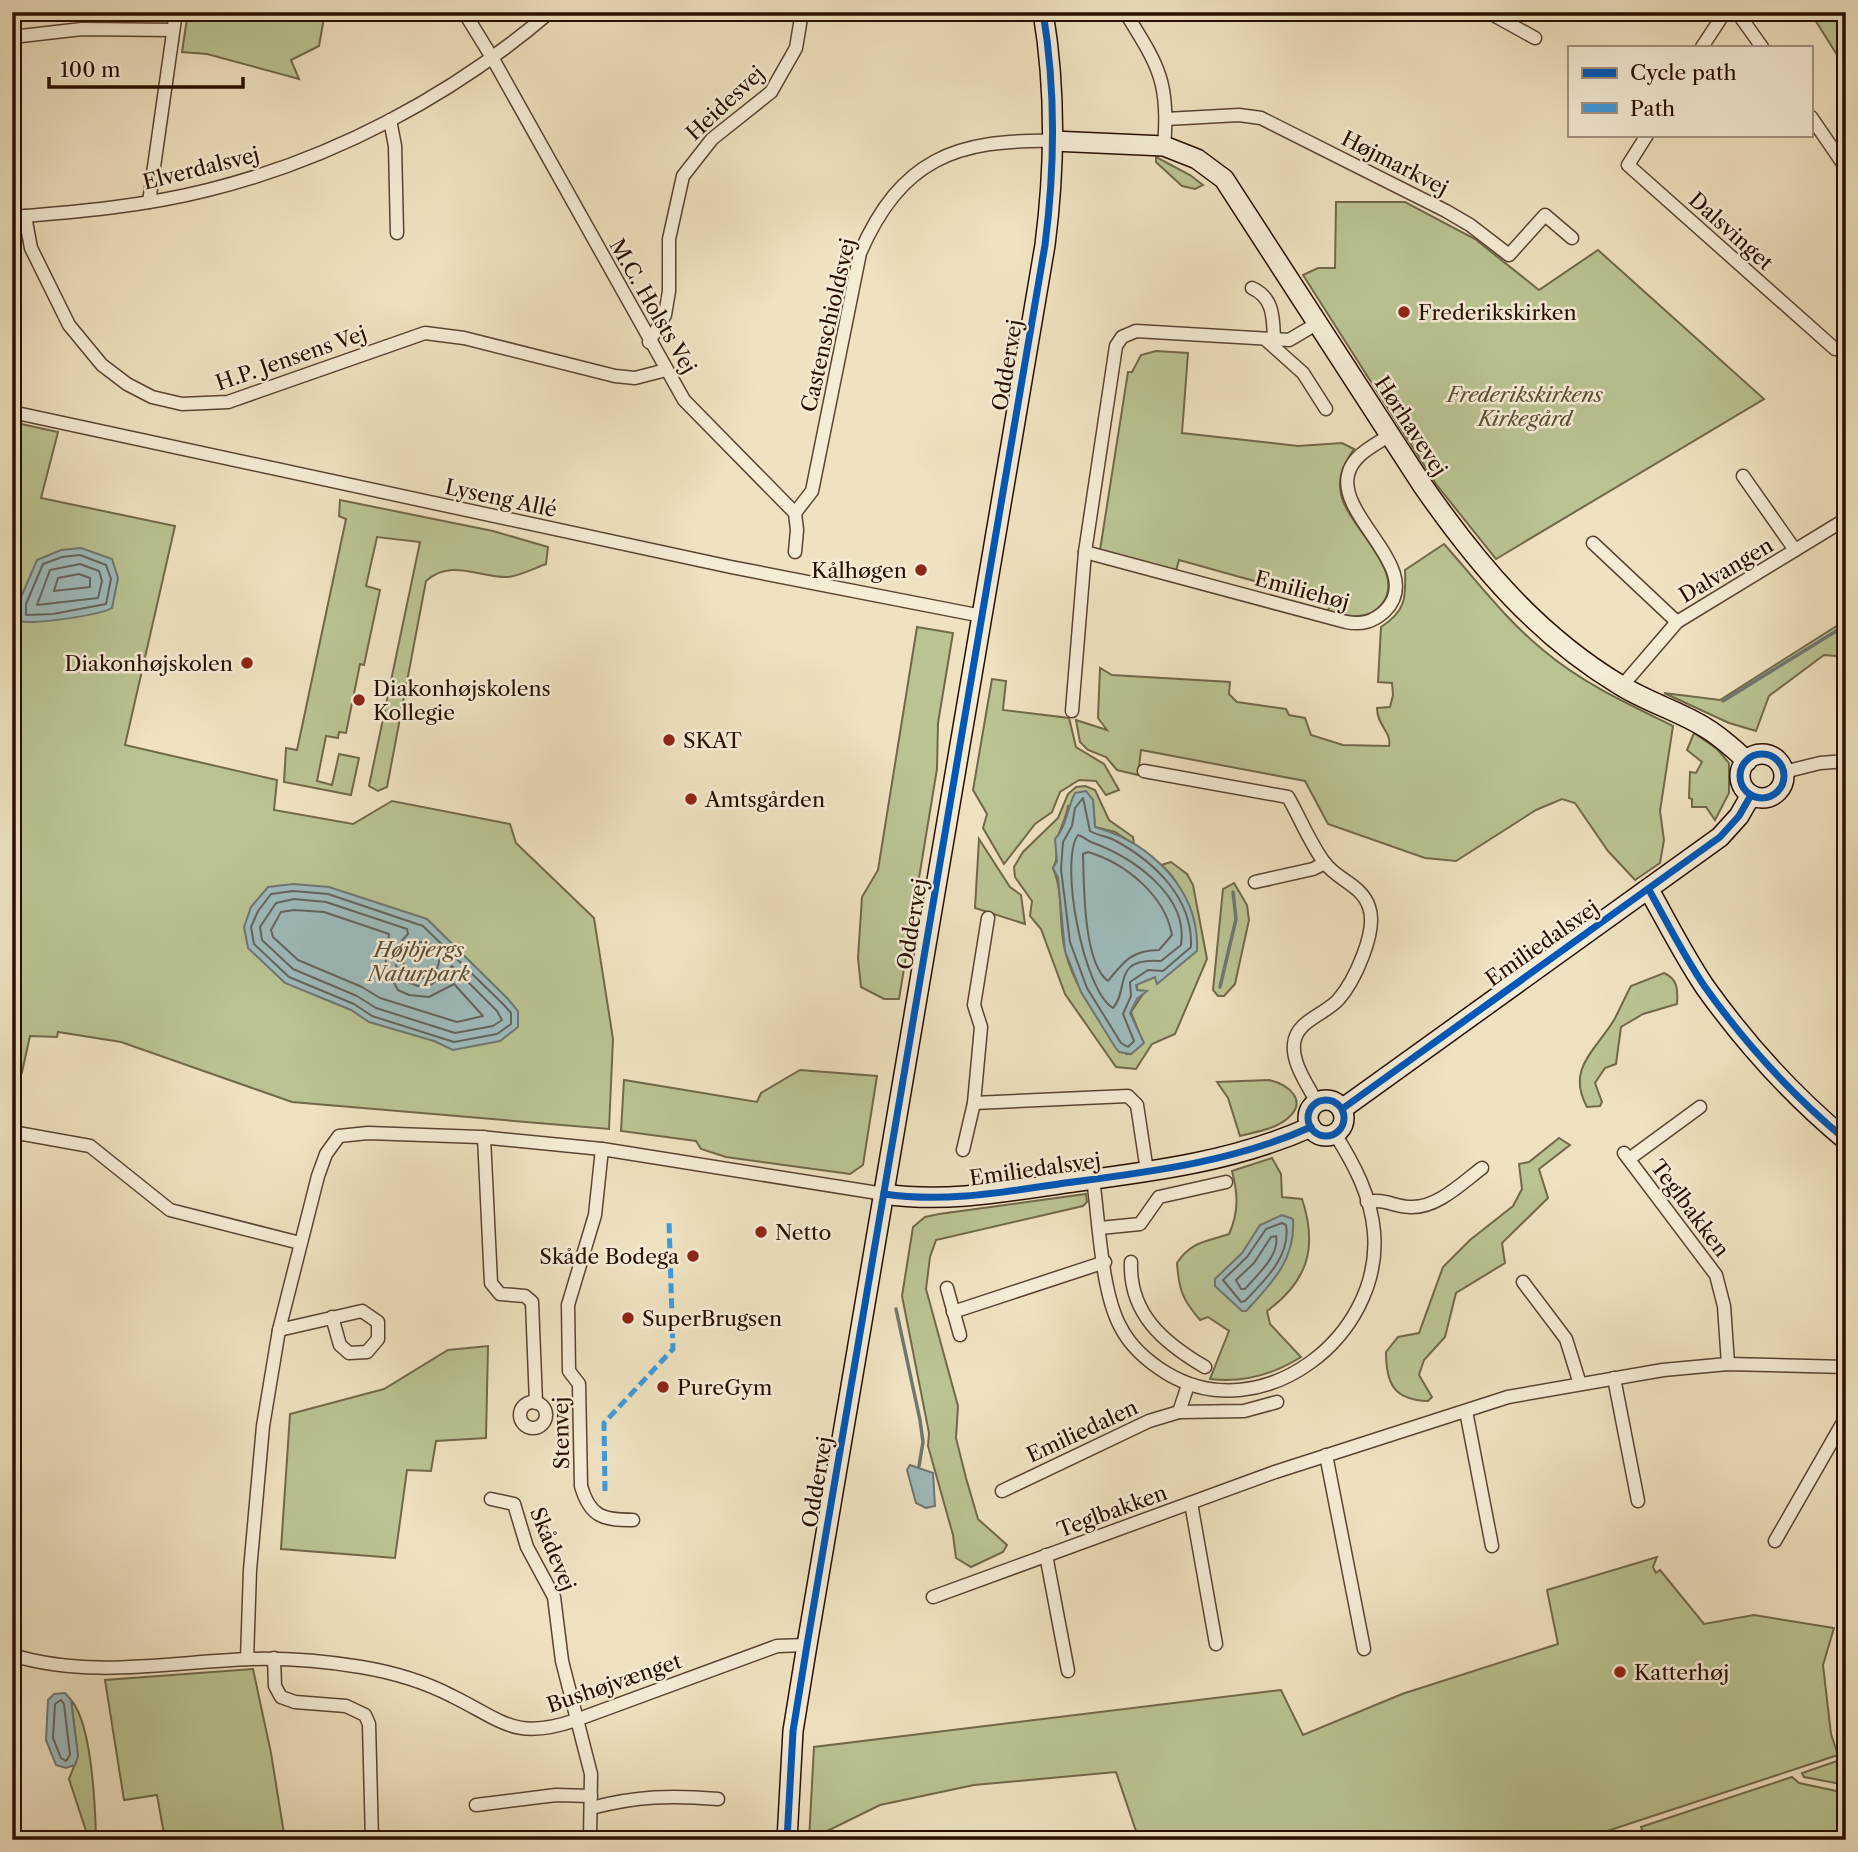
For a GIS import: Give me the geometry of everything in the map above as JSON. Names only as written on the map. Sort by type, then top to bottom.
[{"type":"street","points":[[149,202],[176,12]]},
{"type":"street","name":"M.C. Holsts Vej","points":[[464,12],[684,400],[795,513]]},
{"type":"street","name":"Elverdalsvej","points":[[19,216],[149,202],[247,180],[342,144],[390,120],[493,59],[550,12]]},
{"type":"street","name":"Heidesvej","points":[[649,342],[665,315],[669,291],[669,239],[683,176],[712,139],[771,92],[796,48],[802,12]]},
{"type":"street","name":"Oddervej","points":[[787,1840],[793,1731],[1045,245],[1053,141],[1051,77],[1043,12]]},
{"type":"street","points":[[1125,12],[1161,76],[1166,119],[1164,146]]},
{"type":"street","points":[[1488,12],[1535,38]]},
{"type":"street","points":[[1703,46],[1725,12]]},
{"type":"street","points":[[1737,12],[1761,46]]},
{"type":"street","points":[[12,37],[82,29],[173,30]]},
{"type":"street","name":"Højmarkvej","points":[[1166,119],[1238,115],[1273,123],[1446,211],[1470,225],[1509,256],[1545,215],[1572,239]]},
{"type":"street","points":[[1812,118],[1846,168]]},
{"type":"street","points":[[390,120],[395,146],[397,233]]},
{"type":"street","name":"Dalsvinget","points":[[1646,136],[1628,165],[1835,349]]},
{"type":"street","name":"Castenschioldsvej","points":[[795,513],[811,491],[860,253],[872,225],[888,201],[907,180],[957,150],[1006,141],[1053,141]]},
{"type":"street","name":"Hørhavevej","points":[[1053,141],[1164,146],[1197,159],[1224,178],[1453,530],[1510,599],[1577,657],[1622,686],[1703,726],[1747,761]]},
{"type":"street","name":"H.P. Jensens Vej","points":[[19,216],[69,325],[90,353],[139,391],[182,404],[228,402],[425,333],[443,333],[615,376],[635,378],[666,370]]},
{"type":"street","points":[[1252,288],[1264,295],[1270,306],[1269,339],[1303,373],[1326,409]]},
{"type":"street","points":[[1072,711],[1085,552],[1116,346],[1122,337],[1136,331],[1289,340],[1318,323]]},
{"type":"street","name":"Lyseng Allé","points":[[12,412],[731,567],[982,616]]},
{"type":"street","name":"Emiliehøj","points":[[1085,552],[1346,622],[1359,625],[1376,620],[1392,601],[1395,587],[1393,571],[1351,502],[1348,476],[1360,454],[1390,435]]},
{"type":"street","name":"Dalvangen","points":[[1743,476],[1795,550]]},
{"type":"street","points":[[795,513],[795,552]]},
{"type":"street","name":"Dalvangen","points":[[1622,686],[1677,622],[1846,519]]},
{"type":"street","name":"Dalvangen","points":[[1592,543],[1677,622]]},
{"type":"street","points":[[1769,755],[1781,765],[1784,772],[1778,792],[1765,798],[1751,795],[1741,779],[1747,761],[1754,756],[1769,755]]},
{"type":"street","points":[[1784,772],[1819,763],[1846,761]]},
{"type":"street","points":[[1144,772],[1288,797],[1325,863],[1362,894],[1369,906],[1372,920],[1358,965],[1346,990],[1336,1002],[1303,1025],[1294,1040],[1297,1064],[1317,1102]]},
{"type":"street","name":"Emiliedalsvej","points":[[1342,1109],[1721,837],[1739,816],[1751,795]]},
{"type":"street","points":[[1255,882],[1313,869],[1325,863]]},
{"type":"street","points":[[1649,890],[1704,985],[1734,1025],[1801,1099],[1846,1140]]},
{"type":"street","name":"Emiliedalsvej","points":[[963,1150],[974,1103],[981,1027],[974,1005],[988,918]]},
{"type":"street","points":[[974,1103],[1128,1096],[1137,1105],[1147,1171]]},
{"type":"street","points":[[1317,1102],[1333,1102],[1342,1109],[1344,1120],[1335,1134],[1324,1136],[1311,1127],[1310,1111],[1317,1102]]},
{"type":"street","name":"Teglbakken","points":[[1700,1107],[1627,1156],[1716,1275],[1724,1306],[1728,1364]]},
{"type":"street","name":"Emiliedalsvej","points":[[884,1194],[941,1199],[1093,1180],[1250,1151],[1311,1127]]},
{"type":"street","points":[[12,1132],[90,1146],[170,1210],[300,1244]]},
{"type":"street","points":[[247,1659],[255,1495],[279,1330],[326,1154],[340,1136],[368,1133],[484,1137],[602,1149],[884,1194]]},
{"type":"street","points":[[1093,1180],[1110,1304],[1127,1337],[1138,1351],[1157,1367],[1188,1385],[1223,1392],[1255,1387],[1298,1371],[1331,1346],[1356,1311],[1370,1274],[1374,1233],[1367,1202],[1358,1173],[1335,1134]]},
{"type":"street","name":"Stenvej","points":[[484,1137],[491,1283],[500,1294],[525,1296],[532,1302],[536,1403]]},
{"type":"street","name":"Stenvej","points":[[602,1149],[595,1215],[568,1305],[569,1371],[579,1384],[581,1486],[584,1497],[589,1508],[600,1516],[633,1520]]},
{"type":"street","points":[[1367,1202],[1379,1199],[1409,1208],[1429,1206],[1482,1168]]},
{"type":"street","points":[[1100,1228],[1140,1224],[1159,1197],[1226,1182]]},
{"type":"street","points":[[953,1312],[1105,1262]]},
{"type":"street","points":[[1131,1262],[1135,1296],[1148,1321],[1172,1347],[1205,1367]]},
{"type":"street","points":[[1523,1282],[1566,1339],[1580,1384]]},
{"type":"street","points":[[947,1288],[960,1335]]},
{"type":"street","points":[[279,1330],[332,1317]]},
{"type":"street","points":[[1127,1337],[1148,1321]]},
{"type":"street","name":"Teglbakken","points":[[933,1597],[1326,1455],[1508,1397],[1614,1378],[1728,1364],[1846,1367]]},
{"type":"street","points":[[1614,1378],[1638,1501]]},
{"type":"street","points":[[1179,1412],[1188,1385]]},
{"type":"street","name":"Emiliedalen","points":[[1002,1491],[1149,1421],[1179,1412],[1244,1411],[1277,1402]]},
{"type":"street","points":[[1465,1411],[1492,1546]]},
{"type":"street","points":[[1775,1541],[1846,1417]]},
{"type":"street","points":[[1326,1455],[1364,1649]]},
{"type":"street","name":"Skådevej","points":[[491,1499],[514,1504],[527,1547],[554,1597],[562,1661],[591,1774],[590,1840]]},
{"type":"street","name":"Teglbakken","points":[[1191,1503],[1216,1644]]},
{"type":"street","name":"Teglbakken","points":[[1046,1555],[1068,1671]]},
{"type":"street","name":"Bushøjvænget","points":[[12,1655],[54,1666],[100,1669],[274,1658],[328,1662],[393,1675],[451,1696],[510,1727],[554,1728],[751,1654],[777,1646],[807,1645]]},
{"type":"street","points":[[274,1658],[275,1686],[281,1697],[295,1702],[346,1706],[365,1715],[369,1724],[372,1840]]},
{"type":"street","points":[[476,1805],[556,1795],[591,1802],[668,1794],[718,1799]]},
{"type":"green space","points":[[188,12],[325,12],[319,46],[291,60],[299,79],[207,54],[182,52]]},
{"type":"green space","points":[[1810,12],[1846,12],[1846,69]]},
{"type":"green space","points":[[1156,157],[1203,185],[1195,189],[1182,186],[1156,162]]},
{"type":"green space","name":"Frederikskirkens Kirkegård","points":[[1336,202],[1405,202],[1475,239],[1539,290],[1598,250],[1764,399],[1496,559],[1436,484],[1303,275],[1318,268],[1335,268]]},
{"type":"green space","points":[[1156,351],[1188,353],[1182,433],[1298,446],[1342,443],[1354,449],[1342,470],[1340,488],[1346,507],[1382,564],[1387,578],[1388,591],[1376,610],[1364,615],[1343,615],[1328,611],[1330,602],[1179,560],[1176,571],[1100,550],[1128,372],[1132,372],[1141,355]]},
{"type":"green space","name":"Højbjergs Naturpark","points":[[12,422],[58,432],[41,498],[175,526],[125,745],[277,780],[274,810],[353,824],[392,801],[510,824],[516,843],[594,918],[613,1039],[609,1129],[292,1102],[121,1042],[58,1032],[57,1037],[30,1036],[22,1072],[12,1063]]},
{"type":"green space","points":[[340,500],[493,531],[548,547],[546,564],[517,575],[497,577],[456,570],[436,574],[426,581],[387,787],[378,791],[369,786],[420,542],[377,537],[366,586],[380,590],[364,665],[360,664],[346,733],[339,732],[338,738],[326,736],[317,781],[332,785],[339,754],[359,758],[351,795],[284,782],[286,748],[297,750],[346,519],[339,516]]},
{"type":"green space","points":[[1444,544],[1504,613],[1558,662],[1589,683],[1673,726],[1660,811],[1664,840],[1660,863],[1635,880],[1608,851],[1575,803],[1562,799],[1536,810],[1456,861],[1425,858],[1328,824],[1305,781],[1141,750],[1138,775],[1117,770],[1106,757],[1088,750],[1080,742],[1076,720],[1107,730],[1098,718],[1100,668],[1112,675],[1230,682],[1229,694],[1237,702],[1286,709],[1289,715],[1305,718],[1311,735],[1343,745],[1389,746],[1377,708],[1390,707],[1393,695],[1392,683],[1378,682],[1381,627],[1395,615],[1403,603],[1405,570]]},
{"type":"green space","points":[[1846,620],[1846,657],[1824,655],[1769,696],[1756,731],[1729,723],[1664,693],[1720,700]]},
{"type":"green space","points":[[917,627],[953,633],[938,723],[937,769],[899,999],[884,999],[861,987],[858,958],[862,897],[878,870]]},
{"type":"green space","points":[[992,679],[1006,681],[1003,710],[1069,718],[1076,747],[1104,764],[1119,790],[1106,795],[1096,781],[1079,780],[1060,792],[1052,812],[1035,824],[1004,864],[983,828],[987,814],[973,790]]},
{"type":"green space","points":[[1694,733],[1717,749],[1729,763],[1729,793],[1715,820],[1706,807],[1692,807],[1692,799],[1689,798],[1690,772],[1696,773],[1702,762],[1687,750]]},
{"type":"green space","points":[[1085,786],[1095,790],[1109,820],[1133,837],[1134,844],[1115,832],[1095,827],[1093,800],[1068,806],[1057,840],[1053,868],[1059,888],[1063,940],[1069,965],[1082,992],[1126,1054],[1131,1054],[1143,1043],[1131,1012],[1145,991],[1137,990],[1137,984],[1155,977],[1157,983],[1184,961],[1185,921],[1182,897],[1171,875],[1161,865],[1171,862],[1187,874],[1193,885],[1207,959],[1175,1034],[1152,1044],[1136,1069],[1116,1067],[1065,994],[1041,929],[1030,916],[1032,901],[1015,877],[1014,867],[1023,852],[1058,818],[1068,794],[1076,787]]},
{"type":"green space","points":[[979,839],[1010,887],[1021,895],[1025,924],[975,908]]},
{"type":"green space","points":[[1234,883],[1247,905],[1249,920],[1235,984],[1224,996],[1218,996],[1213,990],[1223,889]]},
{"type":"green space","points":[[1664,973],[1672,978],[1676,986],[1677,1004],[1643,1014],[1621,1027],[1616,1064],[1605,1068],[1595,1083],[1602,1102],[1600,1106],[1587,1107],[1581,1094],[1580,1082],[1586,1061],[1614,1020],[1631,986]]},
{"type":"green space","points":[[800,1070],[877,1076],[863,1165],[850,1174],[726,1157],[701,1149],[696,1141],[621,1131],[624,1080],[757,1102],[761,1093]]},
{"type":"green space","points":[[1269,1080],[1283,1085],[1293,1094],[1296,1099],[1294,1111],[1278,1125],[1240,1136],[1228,1098],[1217,1082]]},
{"type":"green space","points":[[1559,1138],[1570,1145],[1539,1169],[1548,1198],[1502,1243],[1505,1263],[1456,1293],[1445,1337],[1424,1360],[1419,1375],[1432,1397],[1428,1401],[1416,1400],[1400,1393],[1390,1381],[1386,1352],[1398,1337],[1419,1333],[1443,1267],[1470,1240],[1513,1206],[1522,1189],[1519,1164],[1529,1162]]},
{"type":"green space","points":[[1272,1158],[1281,1174],[1282,1197],[1302,1199],[1307,1216],[1309,1248],[1306,1262],[1292,1288],[1267,1311],[1270,1324],[1301,1357],[1257,1376],[1234,1380],[1210,1379],[1229,1331],[1208,1317],[1200,1320],[1194,1313],[1182,1294],[1177,1263],[1194,1246],[1229,1234],[1235,1218],[1236,1203],[1232,1171]]},
{"type":"green space","points":[[1086,1194],[1087,1202],[1083,1206],[936,1240],[930,1257],[926,1289],[958,1406],[956,1438],[966,1478],[978,1519],[1007,1545],[1003,1552],[971,1567],[956,1558],[953,1535],[928,1446],[929,1433],[902,1296],[913,1227],[925,1217],[939,1214]]},
{"type":"green space","points":[[488,1346],[486,1438],[436,1441],[431,1471],[407,1470],[395,1558],[281,1549],[290,1414],[384,1389],[448,1350]]},
{"type":"green space","points":[[1657,1557],[1653,1567],[1656,1573],[1660,1570],[1704,1624],[1754,1615],[1834,1628],[1823,1665],[1831,1734],[1838,1755],[1580,1840],[1139,1840],[1116,1772],[974,1785],[880,1805],[809,1840],[814,1747],[1281,1690],[1303,1735],[1402,1694],[1558,1644],[1547,1590]]},
{"type":"green space","points":[[253,1669],[271,1753],[285,1840],[165,1840],[157,1795],[124,1800],[105,1680]]},
{"type":"green space","points":[[71,1700],[78,1711],[88,1745],[96,1836],[88,1837],[69,1779],[78,1756]]},
{"type":"green space","points":[[1846,1758],[1846,1785],[1804,1777],[1802,1773]]},
{"type":"green space","points":[[1792,1777],[1799,1783],[1846,1793],[1846,1840],[1645,1840],[1641,1827]]},
{"type":"water","points":[[81,548],[112,559],[118,578],[112,608],[66,619],[20,621],[19,602],[37,560],[61,550]]},
{"type":"water","points":[[1086,791],[1093,800],[1095,827],[1116,834],[1135,845],[1153,857],[1168,872],[1181,889],[1196,929],[1197,951],[1157,984],[1155,977],[1136,985],[1137,990],[1147,991],[1137,999],[1130,1013],[1144,1043],[1131,1054],[1119,1052],[1115,1047],[1081,992],[1065,951],[1058,878],[1053,868],[1057,861],[1055,839],[1075,793]]},
{"type":"water","points":[[293,884],[329,887],[427,919],[508,999],[518,1011],[518,1027],[500,1041],[453,1050],[434,1041],[369,1022],[351,1010],[285,983],[248,948],[244,927],[251,907],[268,887]]},
{"type":"water","points":[[1282,1215],[1293,1219],[1291,1246],[1286,1258],[1265,1290],[1246,1311],[1242,1311],[1215,1286],[1215,1279],[1242,1253],[1260,1225]]},
{"type":"water","points":[[910,1465],[933,1473],[935,1506],[926,1508],[916,1503],[907,1470]]},
{"type":"water","points":[[65,1693],[71,1700],[78,1756],[75,1765],[66,1768],[56,1765],[46,1740],[48,1700],[54,1694]]},
{"type":"waterway","points":[[1723,701],[1846,625]]},
{"type":"waterway","points":[[1220,987],[1236,919],[1233,892]]},
{"type":"waterway","points":[[896,1309],[920,1420],[923,1442],[919,1466]]},
{"type":"marked path","points":[[605,1491],[604,1423],[673,1349],[669,1221]]},
{"type":"cycle path","points":[[787,1840],[793,1731],[1045,245],[1053,128],[1043,12]]},
{"type":"cycle path","points":[[1762,754],[1777,761],[1784,776],[1777,791],[1762,798],[1747,791],[1740,776],[1747,761],[1762,754]]},
{"type":"cycle path","points":[[1342,1109],[1720,837],[1739,816],[1751,795]]},
{"type":"cycle path","points":[[1649,890],[1697,975],[1720,1008],[1789,1087],[1846,1140]]},
{"type":"cycle path","points":[[1326,1100],[1339,1105],[1344,1118],[1339,1131],[1326,1136],[1313,1131],[1308,1118],[1313,1105],[1326,1100]]},
{"type":"cycle path","points":[[884,1194],[952,1197],[1159,1170],[1251,1149],[1311,1127]]},
{"type":"place","name":"Frederikskirken","points":[[1404,312]]},
{"type":"place","name":"Kålhøgen","points":[[921,570]]},
{"type":"place","name":"Diakonhøjskolen","points":[[247,663]]},
{"type":"place","name":"Diakonhøjskolens Kollegie","points":[[359,700]]},
{"type":"place","name":"SKAT","points":[[669,740]]},
{"type":"place","name":"Amtsgården","points":[[691,799]]},
{"type":"place","name":"Netto","points":[[761,1232]]},
{"type":"place","name":"Skåde Bodega","points":[[693,1256]]},
{"type":"place","name":"SuperBrugsen","points":[[628,1318]]},
{"type":"place","name":"PureGym","points":[[663,1387]]},
{"type":"place","name":"Katterhøj","points":[[1620,1672]]}]
